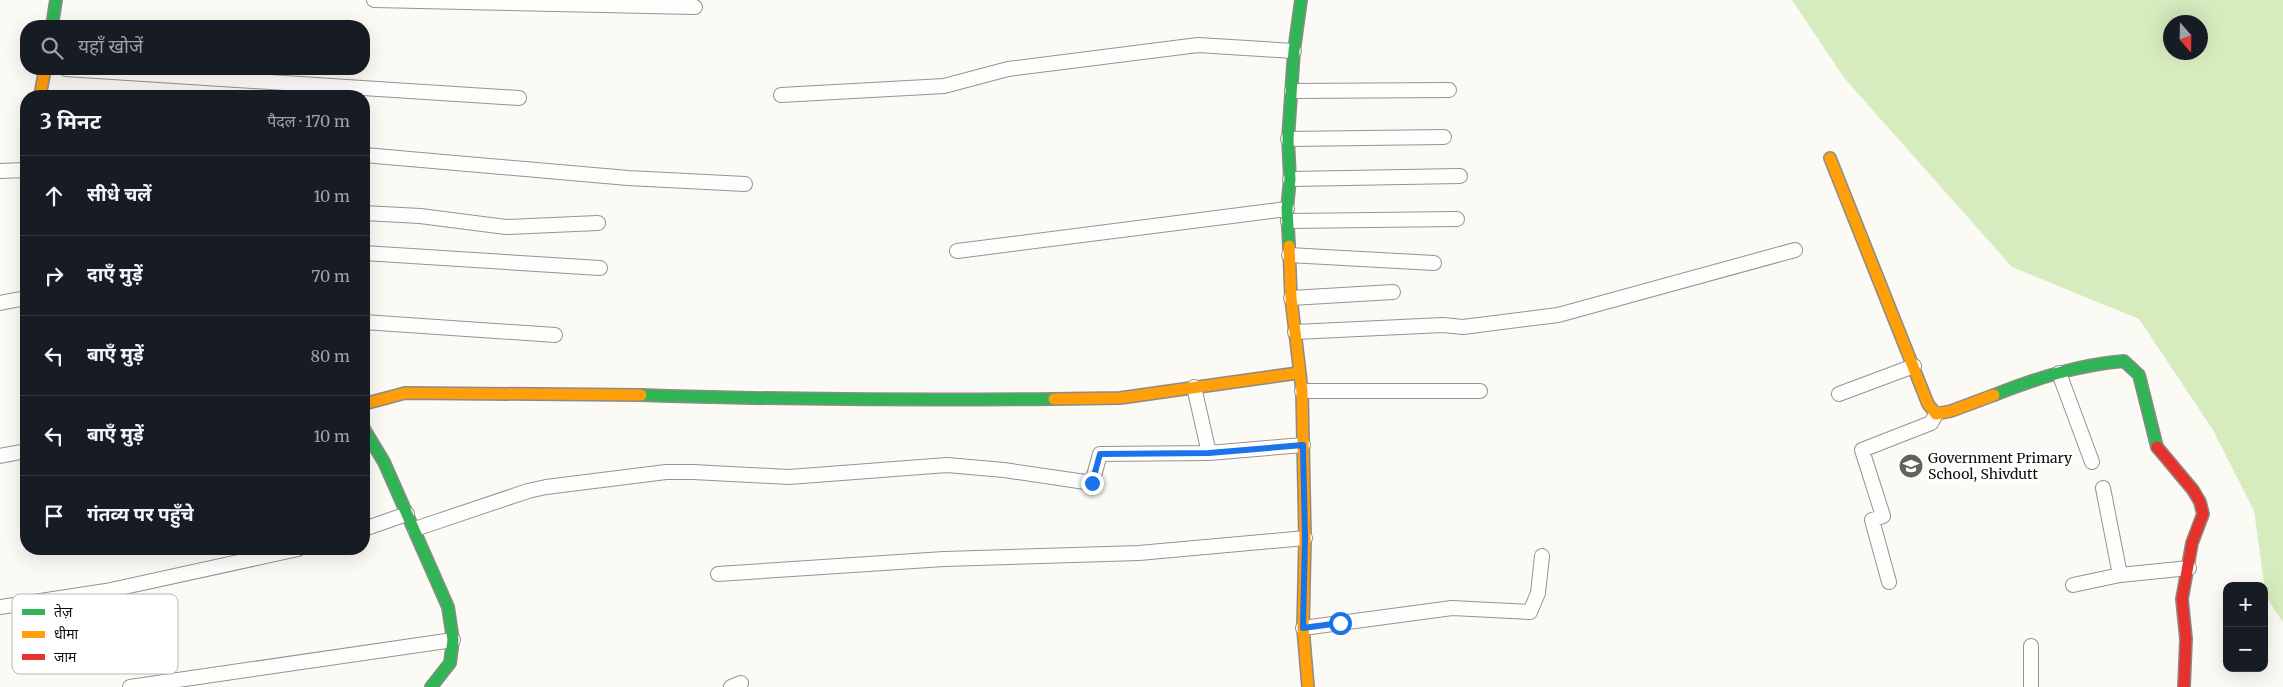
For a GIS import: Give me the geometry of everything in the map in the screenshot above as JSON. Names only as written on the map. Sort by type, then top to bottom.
[{"type":"street","points":[[53,20],[56,0]]},
{"type":"street","points":[[374,0],[695,7]]},
{"type":"street","points":[[1301,0],[1294,51],[1288,139],[1290,179],[1287,215],[1291,298],[1298,373],[1302,391],[1305,538],[1303,628],[1308,687]]},
{"type":"street","points":[[781,95],[944,86],[1008,69],[1198,45],[1294,51]]},
{"type":"street","points":[[41,90],[44,75]]},
{"type":"street","points":[[160,75],[519,98]]},
{"type":"street","points":[[1292,91],[1449,90]]},
{"type":"street","points":[[1288,139],[1444,137]]},
{"type":"street","points":[[370,156],[628,178],[745,184]]},
{"type":"street","points":[[1830,158],[1928,404],[1936,414]]},
{"type":"street","points":[[0,171],[20,170]]},
{"type":"street","points":[[1290,179],[1460,176]]},
{"type":"street","points":[[370,213],[420,216],[506,226],[598,223]]},
{"type":"street","points":[[957,251],[1287,215],[1457,219]]},
{"type":"street","points":[[1295,332],[1443,325],[1463,327],[1558,315],[1795,250]]},
{"type":"street","points":[[370,253],[600,268]]},
{"type":"street","points":[[1289,255],[1434,262]]},
{"type":"street","points":[[1291,298],[1394,292]]},
{"type":"street","points":[[0,303],[20,299]]},
{"type":"street","points":[[370,322],[555,335]]},
{"type":"street","points":[[1889,582],[1872,520],[1883,516],[1862,450],[1931,423],[1936,414],[1951,411],[2058,373],[2124,361],[2139,375],[2157,447],[2177,468],[2200,502],[2203,514],[2192,543],[2182,599],[2186,639],[2184,687]]},
{"type":"street","points":[[1839,394],[1914,366]]},
{"type":"street","points":[[370,402],[405,393],[602,393],[729,398],[946,400],[1120,398],[1298,373]]},
{"type":"street","points":[[2058,373],[2092,462]]},
{"type":"street","points":[[1194,388],[1209,453]]},
{"type":"street","points":[[1302,391],[1480,391]]},
{"type":"street","points":[[370,439],[384,462],[448,606],[453,640],[450,663],[430,687]]},
{"type":"street","points":[[415,529],[528,491],[645,474],[693,472],[789,477],[947,465],[1004,470],[1092,483],[1100,454],[1209,453],[1303,445]]},
{"type":"street","points":[[0,456],[20,452]]},
{"type":"street","points":[[2103,488],[2120,575]]},
{"type":"street","points":[[370,527],[408,514]]},
{"type":"street","points":[[718,574],[944,559],[1139,553],[1305,538]]},
{"type":"street","points":[[86,594],[271,555]]},
{"type":"street","points":[[1303,628],[1452,608],[1530,612],[1538,593],[1542,556]]},
{"type":"street","points":[[2073,585],[2120,575],[2189,568]]},
{"type":"street","points":[[130,687],[453,640]]},
{"type":"street","points":[[2031,646],[2031,687]]},
{"type":"green space","points":[[1792,0],[2283,0],[2283,622],[2268,600],[2268,582],[2264,582],[2254,511],[2213,430],[2139,319],[2012,267],[1845,79]]},
{"type":"traffic: fast","points":[[53,20],[56,0]]},
{"type":"traffic: fast","points":[[1289,246],[1287,209],[1290,179],[1288,139],[1294,51],[1301,0]]},
{"type":"traffic: fast","points":[[1994,395],[2058,373],[2124,361],[2139,375],[2157,447]]},
{"type":"traffic: fast","points":[[641,395],[847,399],[1054,399]]},
{"type":"traffic: fast","points":[[370,439],[384,462],[448,607],[453,640],[450,663],[431,687]]},
{"type":"traffic: slow","points":[[41,90],[44,75]]},
{"type":"traffic: slow","points":[[1830,158],[1928,404],[1936,414],[1951,411],[1994,395]]},
{"type":"traffic: slow","points":[[1289,246],[1291,298],[1302,391],[1305,538],[1303,628],[1308,687]]},
{"type":"traffic: slow","points":[[1054,399],[1120,398],[1298,373]]},
{"type":"traffic: slow","points":[[370,402],[405,393],[641,395]]},
{"type":"traffic: jam","points":[[2157,447],[2193,490],[2200,502],[2203,514],[2192,543],[2182,599],[2186,639],[2184,687]]},
{"type":"place","name":"Government Primary School, Shivdutt","points":[[1911,466]]},
{"type":"route","points":[[1092,483],[1100,454],[1209,453],[1303,445],[1305,538],[1303,628],[1340,623]]}]
